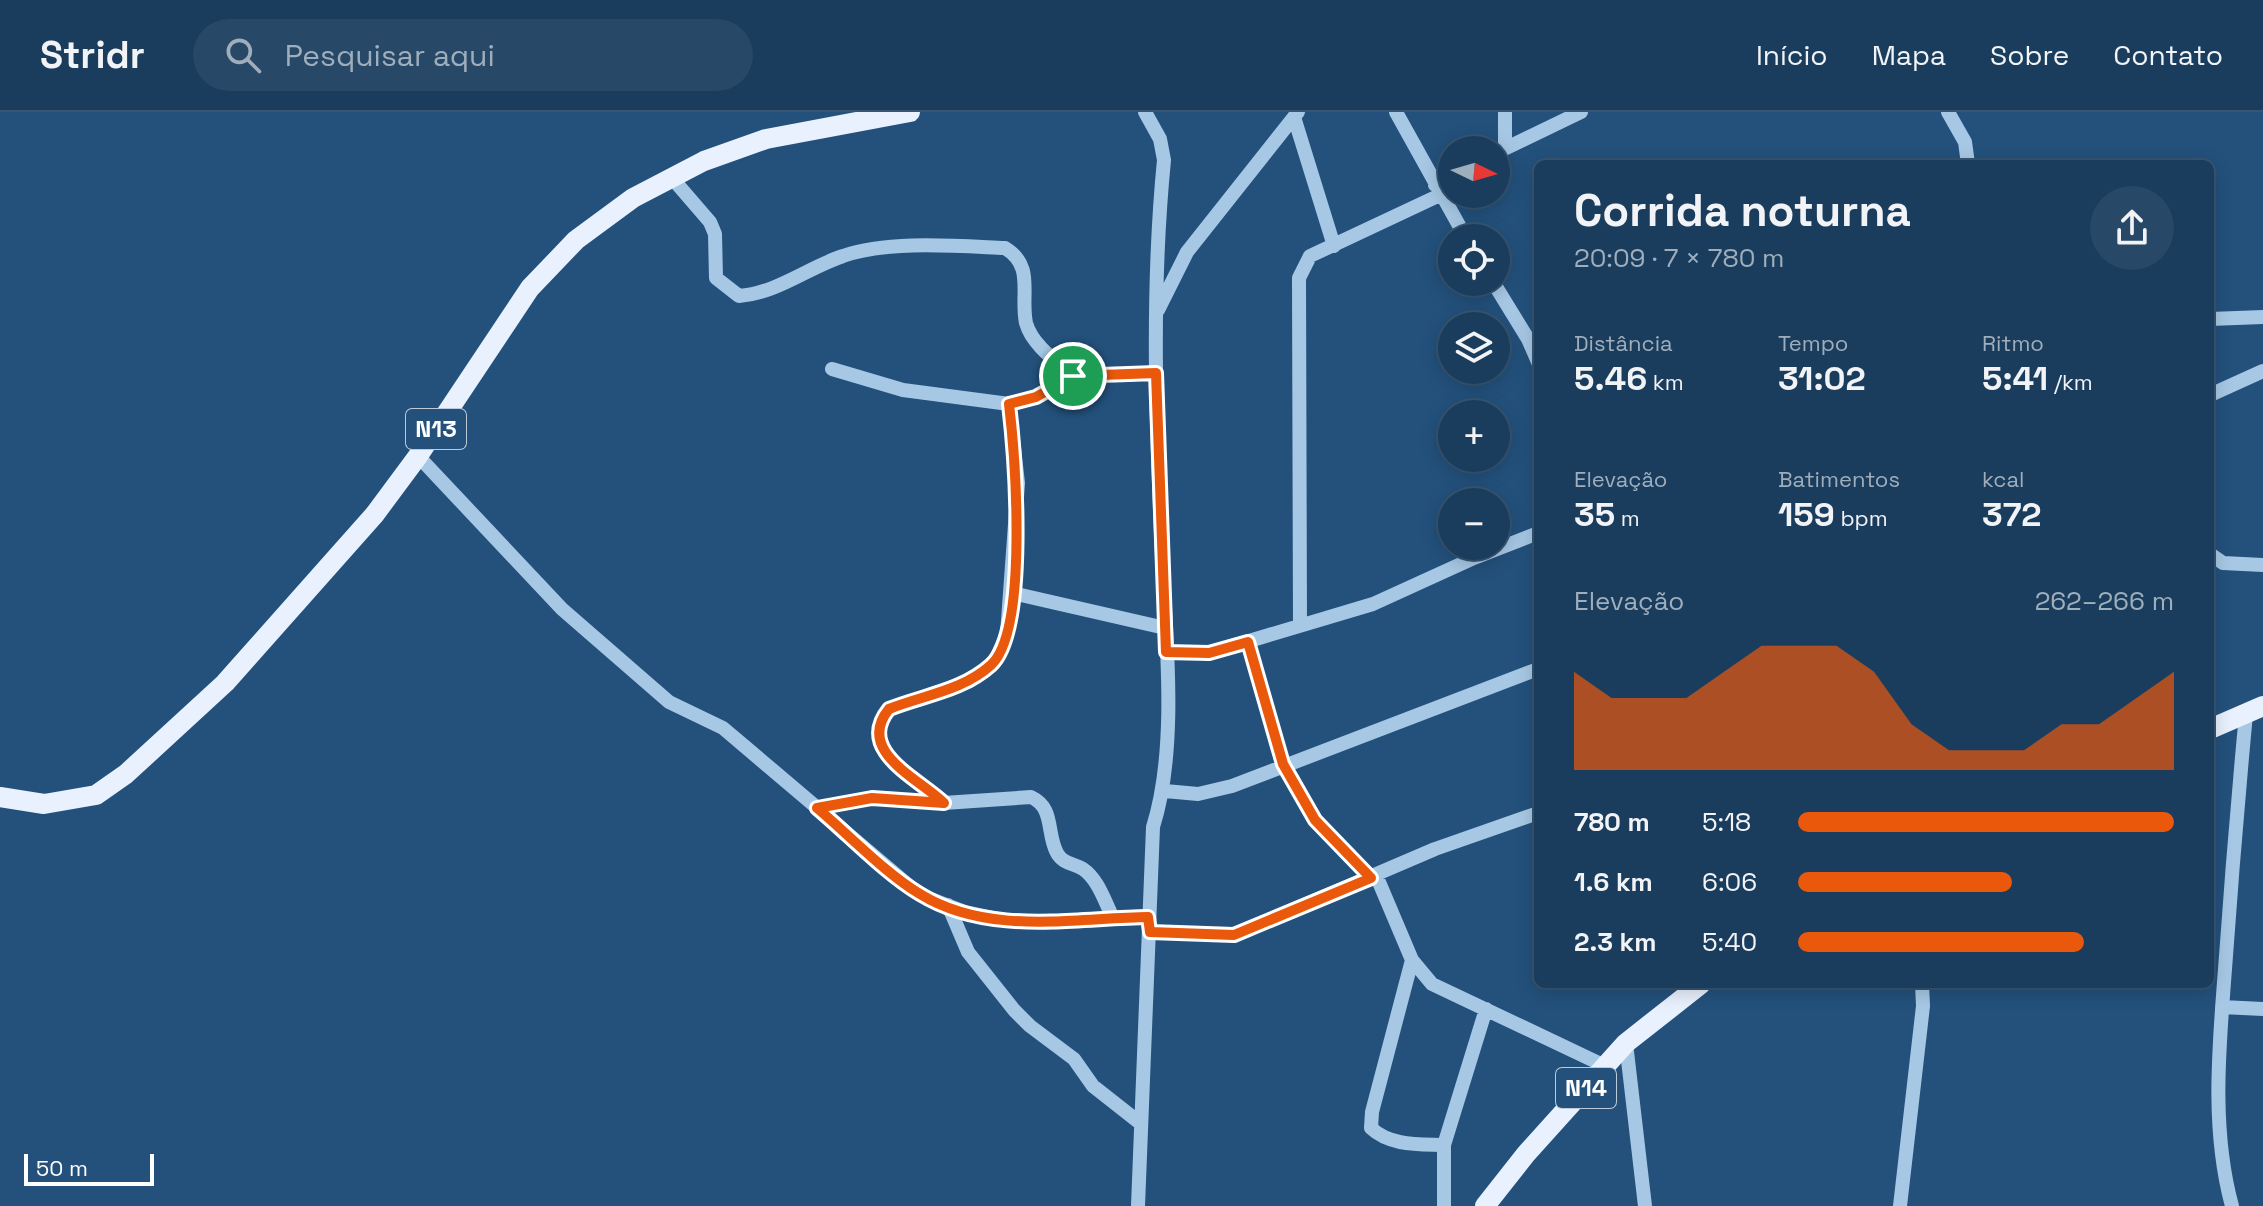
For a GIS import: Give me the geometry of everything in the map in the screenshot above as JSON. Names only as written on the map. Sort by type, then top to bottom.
[{"type":"main road","name":"N13","points":[[0,797],[44,804],[96,795],[126,774],[225,683],[375,514],[418,456],[530,288],[576,240],[633,198],[704,161],[766,139],[910,112]]},
{"type":"main road","points":[[2214,727],[2255,710]]},
{"type":"main road","name":"N14","points":[[1485,1206],[1526,1154],[1626,1043],[1696,988]]},
{"type":"street","points":[[1138,1206],[1153,827],[1165,791],[1166,652],[1155,315],[1164,160],[1160,139],[1145,112]]},
{"type":"street","points":[[1396,112],[1458,224]]},
{"type":"street","points":[[1503,136],[1505,112]]},
{"type":"street","points":[[1510,147],[1581,112]]},
{"type":"street","points":[[1948,112],[1965,142],[1967,160]]},
{"type":"street","points":[[1155,315],[1187,252],[1296,114]]},
{"type":"street","points":[[1296,114],[1334,246]]},
{"type":"street","points":[[672,178],[710,222],[715,234],[716,278],[739,296],[758,295],[844,255],[870,250],[1005,248],[1017,255],[1025,269],[1026,324],[1036,343],[1073,376]]},
{"type":"street","points":[[1300,625],[1299,278],[1310,256],[1437,190]]},
{"type":"street","points":[[1501,296],[1534,355]]},
{"type":"street","points":[[2214,319],[2263,317]]},
{"type":"street","points":[[832,369],[903,390],[1009,404],[1036,397],[1073,376],[1156,373]]},
{"type":"street","points":[[2214,393],[2263,371]]},
{"type":"street","points":[[944,803],[887,758],[880,746],[882,718],[889,709],[970,681],[994,663],[1007,634],[1018,483],[1009,404]]},
{"type":"street","points":[[418,456],[562,609],[669,702],[723,728],[920,895],[948,905],[1003,920],[1044,922],[1113,918],[1234,935],[1534,815]]},
{"type":"street","points":[[1166,652],[1209,653],[1373,604],[1534,535]]},
{"type":"street","points":[[2214,557],[2223,563],[2263,565]]},
{"type":"street","points":[[1012,593],[1165,628]]},
{"type":"street","points":[[1248,642],[1283,764],[1315,820],[1374,877],[1412,960],[1432,984],[1605,1066]]},
{"type":"street","points":[[1165,791],[1198,794],[1232,786],[1534,670]]},
{"type":"street","points":[[2232,1206],[2226,1184],[2218,1110],[2222,1007],[2255,710]]},
{"type":"street","points":[[817,808],[872,798],[944,803],[1031,797],[1047,810],[1054,849],[1061,860],[1083,869],[1095,881],[1113,918]]},
{"type":"street","points":[[948,905],[968,952],[1014,1010],[1074,1059],[1093,1086],[1140,1123]]},
{"type":"street","points":[[1412,960],[1372,1112],[1371,1128],[1380,1137],[1404,1143],[1444,1145]]},
{"type":"street","points":[[1900,1206],[1919,1052],[1922,988]]},
{"type":"street","points":[[2222,1007],[2263,1009]]},
{"type":"street","points":[[1444,1206],[1444,1145],[1486,1009]]},
{"type":"street","points":[[1626,1043],[1645,1206]]},
{"type":"route","points":[[1156,373],[1166,652],[1209,653],[1248,642],[1283,764],[1315,820],[1371,878],[1234,935],[1150,932],[1148,917],[1044,922],[1003,920],[965,912],[920,895],[817,808],[872,798],[944,803],[923,783],[887,758],[880,746],[882,718],[889,709],[970,681],[994,663],[1007,634],[1017,523],[1018,483],[1009,404],[1036,397],[1073,376],[1156,373]]}]
